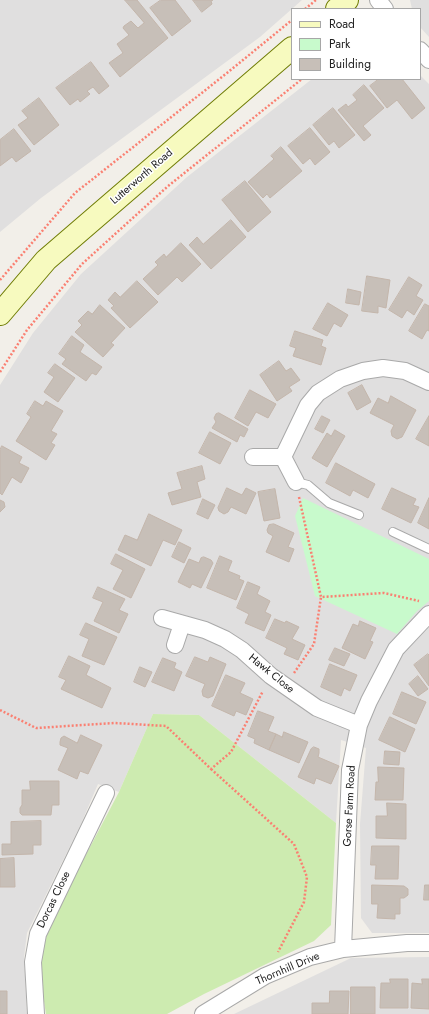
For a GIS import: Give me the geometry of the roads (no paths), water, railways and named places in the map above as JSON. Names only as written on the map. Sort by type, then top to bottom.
[{"type":"main road","points":[[338,8],[348,0]]},
{"type":"main road","name":"Lutterworth Road","points":[[0,314],[46,260],[291,49]]},
{"type":"street","points":[[378,0],[384,8]]},
{"type":"street","points":[[421,51],[429,60]]},
{"type":"street","points":[[283,457],[308,405],[318,393],[340,379],[363,371],[383,368],[405,371],[429,382]]},
{"type":"street","points":[[253,457],[283,457]]},
{"type":"street","points":[[283,457],[296,482]]},
{"type":"street","name":"Gorse Farm Road","points":[[343,949],[350,770],[359,726],[369,700],[396,649],[425,608]]},
{"type":"street","name":"Hawk Close","points":[[162,618],[205,630],[225,639],[242,650],[284,686],[317,708],[359,726]]},
{"type":"street","points":[[175,645],[182,624]]},
{"type":"street","name":"Dorcas Close","points":[[36,1014],[32,962],[38,934],[106,794]]},
{"type":"street","name":"Thornhill Drive","points":[[205,1014],[265,976],[310,957],[343,949],[407,943],[429,943]]},
{"type":"lane","points":[[296,482],[308,485],[328,503],[359,515]]},
{"type":"lane","points":[[393,532],[429,549]]}]
